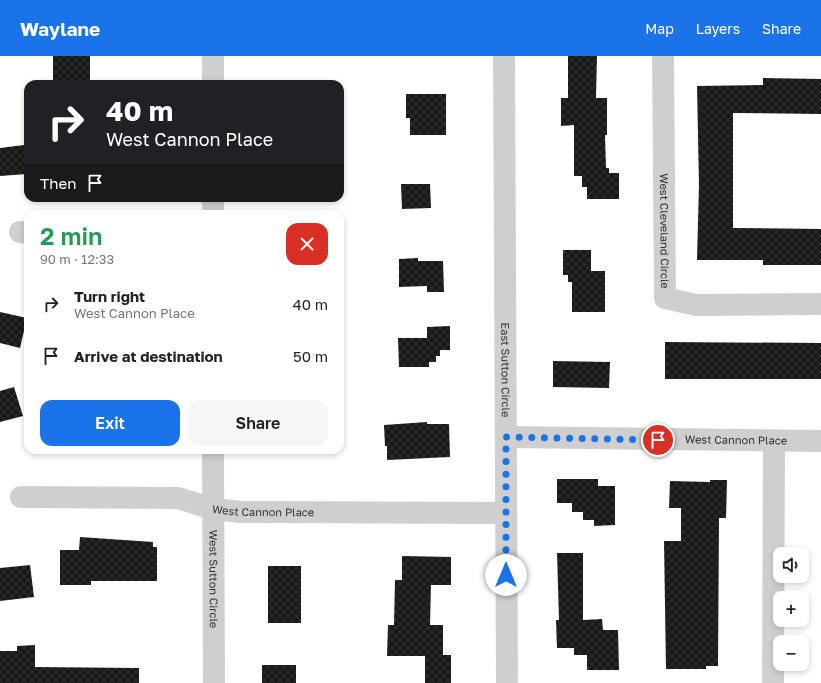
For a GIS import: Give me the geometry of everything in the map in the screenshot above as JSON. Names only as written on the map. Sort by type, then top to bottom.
[{"type":"street","points":[[213,56],[213,80]]},
{"type":"street","name":"East Sutton Circle","points":[[504,56],[507,683]]},
{"type":"street","name":"West Cleveland Circle","points":[[663,56],[665,298],[696,305],[821,304]]},
{"type":"street","name":"West Cannon Place","points":[[506,437],[821,441]]},
{"type":"street","points":[[773,683],[774,441]]},
{"type":"street","name":"West Sutton Circle","points":[[213,454],[214,683]]},
{"type":"street","name":"West Cannon Place","points":[[21,497],[178,498],[213,510],[241,512],[506,513]]},
{"type":"building","points":[[53,56],[90,56],[90,80],[53,80]]},
{"type":"building","points":[[568,56],[597,56],[596,98],[607,98],[607,135],[605,135],[606,168],[609,168],[609,173],[619,173],[619,199],[587,199],[587,187],[582,187],[582,176],[574,176],[574,125],[561,126],[561,98],[568,98]]},
{"type":"building","points":[[763,78],[821,79],[821,114],[733,113],[733,228],[821,229],[821,265],[763,265],[763,260],[697,260],[699,185],[697,86],[763,85]]},
{"type":"building","points":[[406,94],[446,94],[446,135],[410,135],[410,118],[406,118]]},
{"type":"building","points":[[24,145],[24,174],[0,176],[0,148]]},
{"type":"building","points":[[401,184],[430,184],[431,208],[402,209]]},
{"type":"building","points":[[563,250],[591,250],[591,271],[605,271],[605,312],[572,312],[572,282],[568,282],[568,275],[563,275]]},
{"type":"building","points":[[418,258],[418,261],[443,261],[444,292],[427,292],[427,286],[399,287],[399,259]]},
{"type":"building","points":[[0,312],[24,317],[24,331],[20,348],[0,343]]},
{"type":"building","points":[[450,326],[450,350],[440,350],[440,356],[436,356],[436,362],[429,362],[429,367],[399,367],[398,338],[427,338],[427,327]]},
{"type":"building","points":[[665,342],[821,343],[821,379],[665,379]]},
{"type":"building","points":[[553,361],[610,362],[609,388],[553,387]]},
{"type":"building","points":[[14,387],[23,416],[0,422],[0,391]]},
{"type":"building","points":[[427,422],[427,424],[449,424],[450,457],[387,460],[384,425]]},
{"type":"building","points":[[557,479],[598,479],[598,486],[615,486],[615,525],[594,526],[594,520],[583,520],[583,512],[572,512],[572,503],[557,503]]},
{"type":"building","points":[[710,480],[727,480],[726,518],[719,518],[718,666],[706,666],[706,669],[666,669],[664,541],[681,541],[681,508],[669,508],[670,481],[710,482]]},
{"type":"building","points":[[80,537],[153,542],[153,547],[157,547],[157,581],[91,581],[91,585],[60,585],[60,550],[79,550]]},
{"type":"building","points":[[557,553],[583,553],[583,620],[602,619],[603,630],[618,630],[619,670],[587,670],[587,655],[574,655],[574,648],[557,648],[556,620],[559,620]]},
{"type":"building","points":[[402,556],[451,557],[451,585],[431,585],[430,625],[443,625],[443,655],[451,655],[451,683],[425,683],[425,656],[387,656],[388,625],[394,625],[395,580],[402,580]]},
{"type":"building","points":[[30,565],[34,597],[0,601],[0,568]]},
{"type":"building","points":[[268,566],[301,566],[301,623],[268,623]]},
{"type":"building","points":[[35,645],[35,667],[139,668],[139,683],[0,683],[0,651],[17,651],[17,646]]},
{"type":"building","points":[[262,665],[296,665],[296,683],[262,683]]},
{"type":"route","points":[[506,575],[506,437],[658,440]]}]
